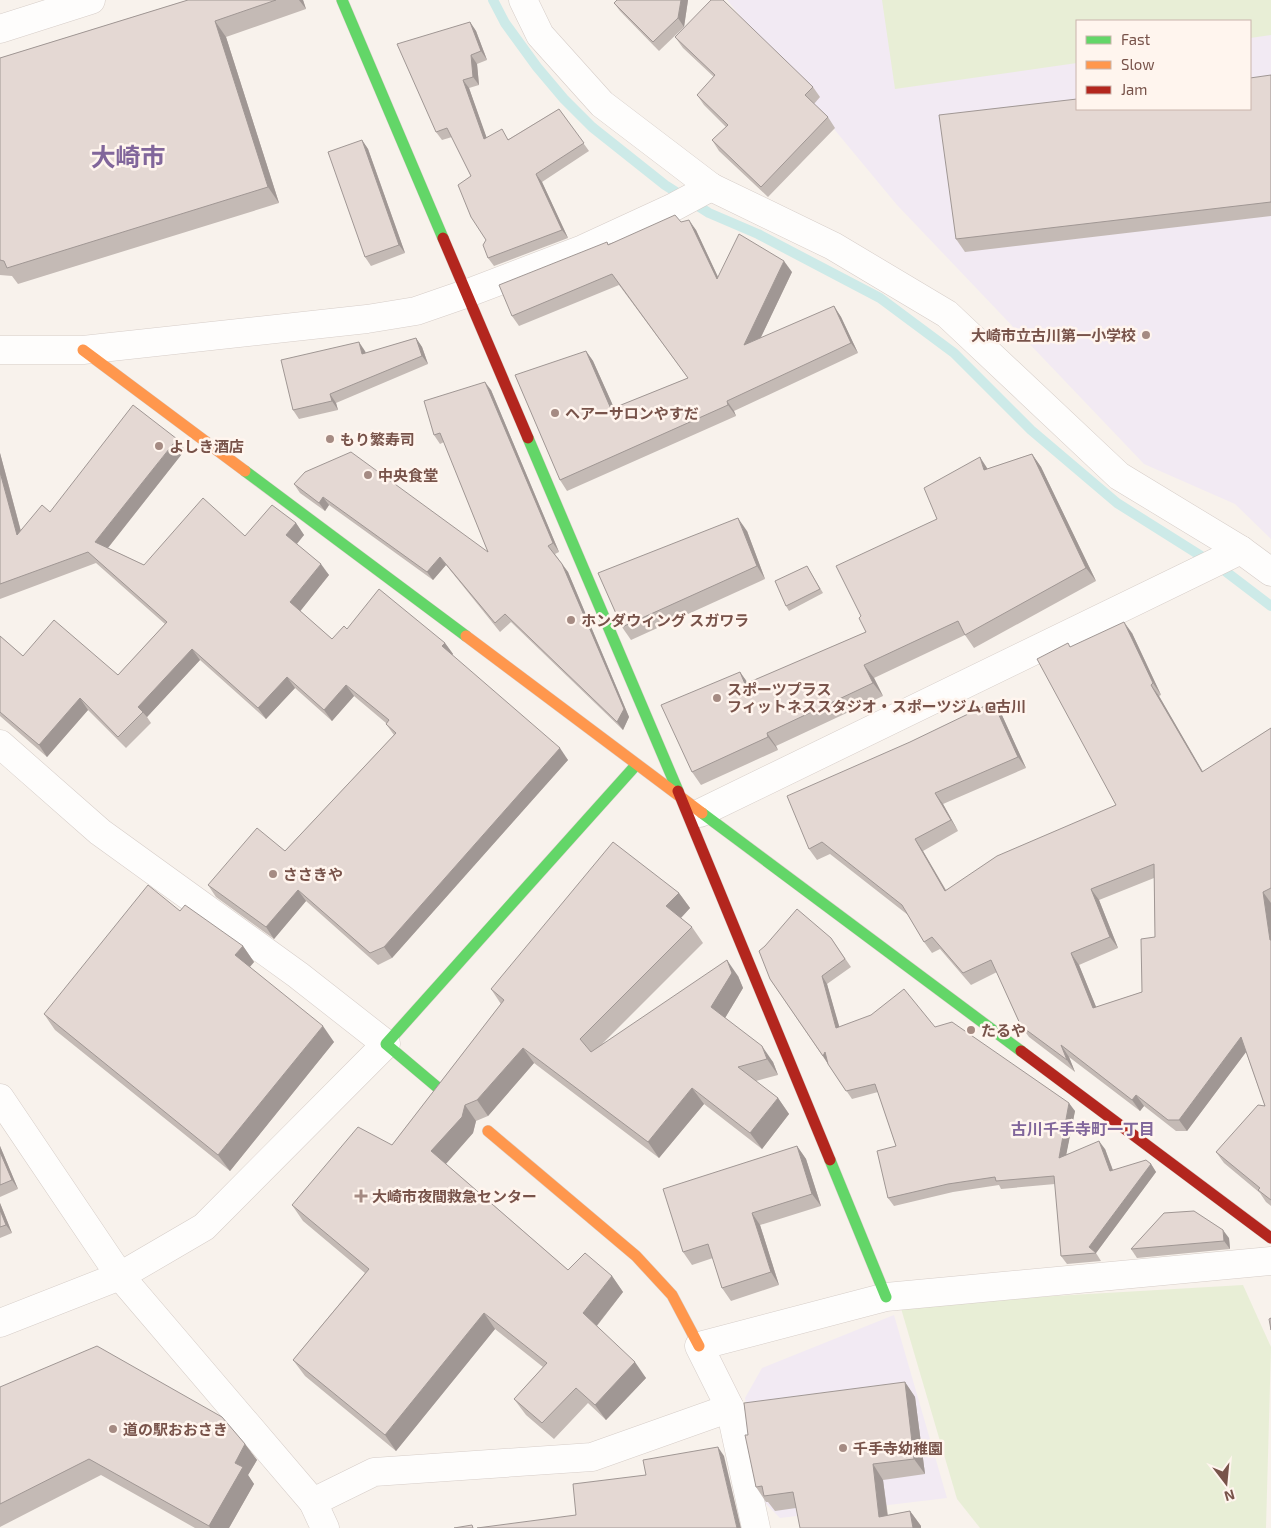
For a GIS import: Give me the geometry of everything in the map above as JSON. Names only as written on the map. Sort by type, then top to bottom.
[{"type":"street","points":[[0,29],[91,0]]},
{"type":"street","points":[[342,0],[690,806],[886,1297]]},
{"type":"street","points":[[523,0],[540,34],[602,104],[706,190],[833,246],[947,314],[1119,476],[1233,554],[1271,572]]},
{"type":"street","points":[[0,350],[83,350],[367,320],[416,311],[583,249],[672,208],[706,190]]},
{"type":"street","points":[[83,350],[636,766],[1271,1238]]},
{"type":"street","points":[[690,806],[1233,554]]},
{"type":"street","points":[[0,744],[100,832],[298,975],[437,1087]]},
{"type":"street","points":[[0,1323],[120,1276],[204,1227],[386,1044],[636,766]]},
{"type":"street","points":[[0,1098],[120,1276],[313,1502],[325,1528]]},
{"type":"street","points":[[488,1131],[636,1256],[672,1295],[730,1408],[756,1528]]},
{"type":"street","points":[[699,1346],[886,1297],[1271,1261]]},
{"type":"street","points":[[313,1502],[374,1472],[592,1457],[730,1408]]},
{"type":"shaded area","name":"大崎市立古川第一小学校","points":[[727,0],[1271,0],[1271,539],[1235,504],[1144,464],[897,205]]},
{"type":"shaded area","name":"千手寺幼稚園","points":[[894,1315],[947,1498],[780,1518],[761,1499],[745,1398],[762,1368]]},
{"type":"green space","points":[[882,0],[1271,0],[1271,35],[1251,38],[1251,20],[1076,20],[1076,63],[895,89]]},
{"type":"green space","points":[[1243,1285],[1271,1347],[1266,1528],[980,1528],[957,1499],[900,1305]]},
{"type":"building","points":[[188,0],[276,0],[215,21],[268,187],[7,268],[4,261],[0,260],[0,58]]},
{"type":"building","points":[[617,0],[681,0],[678,18],[653,42],[614,3]]},
{"type":"building","points":[[711,0],[723,0],[813,87],[805,95],[828,117],[761,187],[712,140],[728,125],[697,95],[715,75],[675,37]]},
{"type":"building","points":[[470,22],[481,51],[471,55],[473,77],[463,80],[484,139],[502,129],[508,140],[559,109],[584,143],[536,174],[562,230],[488,258],[483,245],[486,240],[471,217],[458,185],[471,176],[447,128],[436,132],[397,44]]},
{"type":"building","points":[[1271,75],[1271,202],[956,239],[939,115],[1076,99],[1076,110],[1251,110],[1251,78]]},
{"type":"building","points":[[362,140],[399,245],[365,257],[328,152]]},
{"type":"building","points":[[675,215],[681,222],[689,220],[717,279],[739,234],[784,261],[744,345],[834,306],[851,343],[727,401],[728,405],[560,480],[515,375],[586,351],[611,409],[688,378],[612,274],[512,316],[499,285],[607,242],[608,245]]},
{"type":"building","points":[[416,338],[422,356],[330,394],[332,401],[293,410],[281,360],[359,342],[362,354]]},
{"type":"building","points":[[485,382],[553,543],[548,546],[562,564],[624,709],[617,722],[505,614],[495,623],[440,557],[427,572],[323,497],[319,503],[294,484],[305,472],[351,452],[488,552],[440,433],[434,435],[424,401]]},
{"type":"building","points":[[133,405],[177,439],[95,542],[144,565],[203,498],[245,536],[272,505],[296,523],[286,535],[321,564],[290,602],[332,639],[344,626],[347,629],[379,589],[445,643],[442,646],[560,748],[384,947],[370,953],[298,890],[266,927],[208,885],[257,828],[285,851],[396,733],[386,724],[389,720],[346,685],[324,710],[287,677],[258,708],[192,649],[138,707],[143,712],[118,737],[80,698],[39,745],[0,712],[0,636],[23,656],[54,620],[118,675],[167,622],[88,552],[0,584],[0,472],[17,535],[42,505],[50,512]]},
{"type":"building","points":[[1032,454],[1086,568],[965,635],[958,621],[864,665],[873,683],[767,733],[768,737],[692,772],[661,705],[740,672],[745,684],[866,632],[859,618],[861,616],[836,566],[937,519],[924,488],[980,457],[984,470]]},
{"type":"building","points":[[738,518],[757,566],[622,627],[598,573]]},
{"type":"building","points":[[807,566],[820,589],[786,606],[775,581]]},
{"type":"building","points":[[1124,622],[1153,683],[1151,685],[1202,772],[1271,728],[1271,888],[1263,892],[1271,940],[1271,1200],[1258,1190],[1260,1188],[1216,1152],[1258,1105],[1265,1106],[1241,1037],[1179,1120],[1168,1120],[1136,1095],[1132,1100],[1061,1045],[1067,1060],[1021,1026],[991,960],[963,973],[932,937],[924,942],[902,905],[822,842],[809,849],[787,796],[910,742],[993,702],[1018,757],[935,793],[951,820],[915,839],[945,891],[997,856],[1116,805],[1037,659],[1068,643],[1070,647]],"holes":[[[1154,864],[1155,937],[1141,939],[1142,992],[1093,1008],[1071,953],[1110,937],[1091,889]]]},
{"type":"building","points":[[613,842],[679,893],[666,906],[692,927],[580,1039],[591,1052],[727,960],[732,973],[711,1007],[762,1046],[767,1059],[738,1067],[778,1098],[750,1133],[692,1088],[648,1142],[523,1048],[477,1100],[465,1105],[462,1117],[431,1151],[568,1270],[585,1253],[612,1276],[583,1313],[635,1362],[595,1405],[576,1388],[542,1423],[514,1399],[547,1363],[484,1313],[385,1435],[293,1360],[369,1269],[292,1205],[358,1127],[392,1145],[504,1000],[491,989]]},
{"type":"building","points":[[148,885],[180,911],[185,905],[243,946],[235,955],[323,1026],[218,1155],[44,1014]]},
{"type":"building","points":[[797,909],[831,938],[845,959],[822,976],[836,1028],[871,1015],[904,989],[935,1027],[952,1022],[1069,1103],[1059,1158],[1099,1141],[1110,1171],[1146,1160],[1151,1164],[1089,1247],[1096,1253],[1061,1256],[1054,1176],[996,1181],[995,1177],[948,1184],[888,1198],[877,1151],[896,1146],[875,1084],[846,1091],[828,1064],[825,1052],[823,1056],[770,979],[759,951]]},
{"type":"building","points":[[797,1146],[812,1194],[752,1213],[771,1272],[722,1288],[708,1244],[683,1252],[663,1189]]},
{"type":"building","points":[[0,1152],[12,1180],[0,1185]]},
{"type":"building","points":[[0,1210],[6,1225],[0,1227]]},
{"type":"building","points":[[1194,1211],[1223,1230],[1224,1241],[1131,1249],[1164,1213]]},
{"type":"building","name":"道の駅おおさき","points":[[97,1346],[222,1417],[245,1444],[235,1463],[243,1467],[209,1526],[89,1459],[0,1504],[0,1387]]},
{"type":"building","points":[[905,1382],[914,1459],[873,1464],[879,1517],[910,1511],[913,1528],[800,1528],[793,1492],[764,1496],[762,1486],[756,1487],[745,1435],[748,1435],[744,1403]]},
{"type":"building","points":[[718,1447],[737,1528],[477,1528],[576,1515],[573,1484],[646,1475],[643,1460]]},
{"type":"building","points":[[472,1525],[473,1528],[454,1528]]},
{"type":"waterway","points":[[493,0],[505,23],[537,67],[564,99],[592,127],[665,185],[709,213],[758,234],[880,298],[954,353],[1031,430],[1117,503],[1225,571],[1271,606]]},
{"type":"traffic: fast","points":[[342,0],[443,238]]},
{"type":"traffic: fast","points":[[528,438],[678,791]]},
{"type":"traffic: fast","points":[[245,471],[466,636]]},
{"type":"traffic: fast","points":[[437,1087],[386,1044],[636,765]]},
{"type":"traffic: fast","points":[[702,813],[1021,1051]]},
{"type":"traffic: fast","points":[[830,1160],[886,1297]]},
{"type":"traffic: slow","points":[[83,350],[245,471]]},
{"type":"traffic: slow","points":[[466,636],[702,813]]},
{"type":"traffic: slow","points":[[488,1131],[636,1256],[672,1295],[699,1346]]},
{"type":"traffic: jam","points":[[443,238],[528,438]]},
{"type":"traffic: jam","points":[[678,791],[830,1160]]},
{"type":"traffic: jam","points":[[1021,1051],[1271,1238]]},
{"type":"place","name":"大崎市立古川第一小学校","points":[[1146,335]]},
{"type":"place","name":"ヘアーサロンやすだ","points":[[555,413]]},
{"type":"place","name":"もり繁寿司","points":[[330,439]]},
{"type":"place","name":"よしき酒店","points":[[159,446]]},
{"type":"place","name":"中央食堂","points":[[368,475]]},
{"type":"place","name":"ホンダウィング スガワラ","points":[[571,620]]},
{"type":"place","name":"スポーツプラス フィットネススタジオ・スポーツジム @古川","points":[[717,698]]},
{"type":"place","name":"ささきや","points":[[273,874]]},
{"type":"place","name":"たるや","points":[[971,1030]]},
{"type":"place","name":"大崎市夜間救急センター","points":[[361,1196]]},
{"type":"place","name":"道の駅おおさき","points":[[113,1429]]},
{"type":"place","name":"千手寺幼稚園","points":[[843,1448]]},
{"type":"district","name":"大崎市","points":[[128,156]]},
{"type":"district","name":"古川千手寺町一丁目","points":[[1083,1128]]}]
